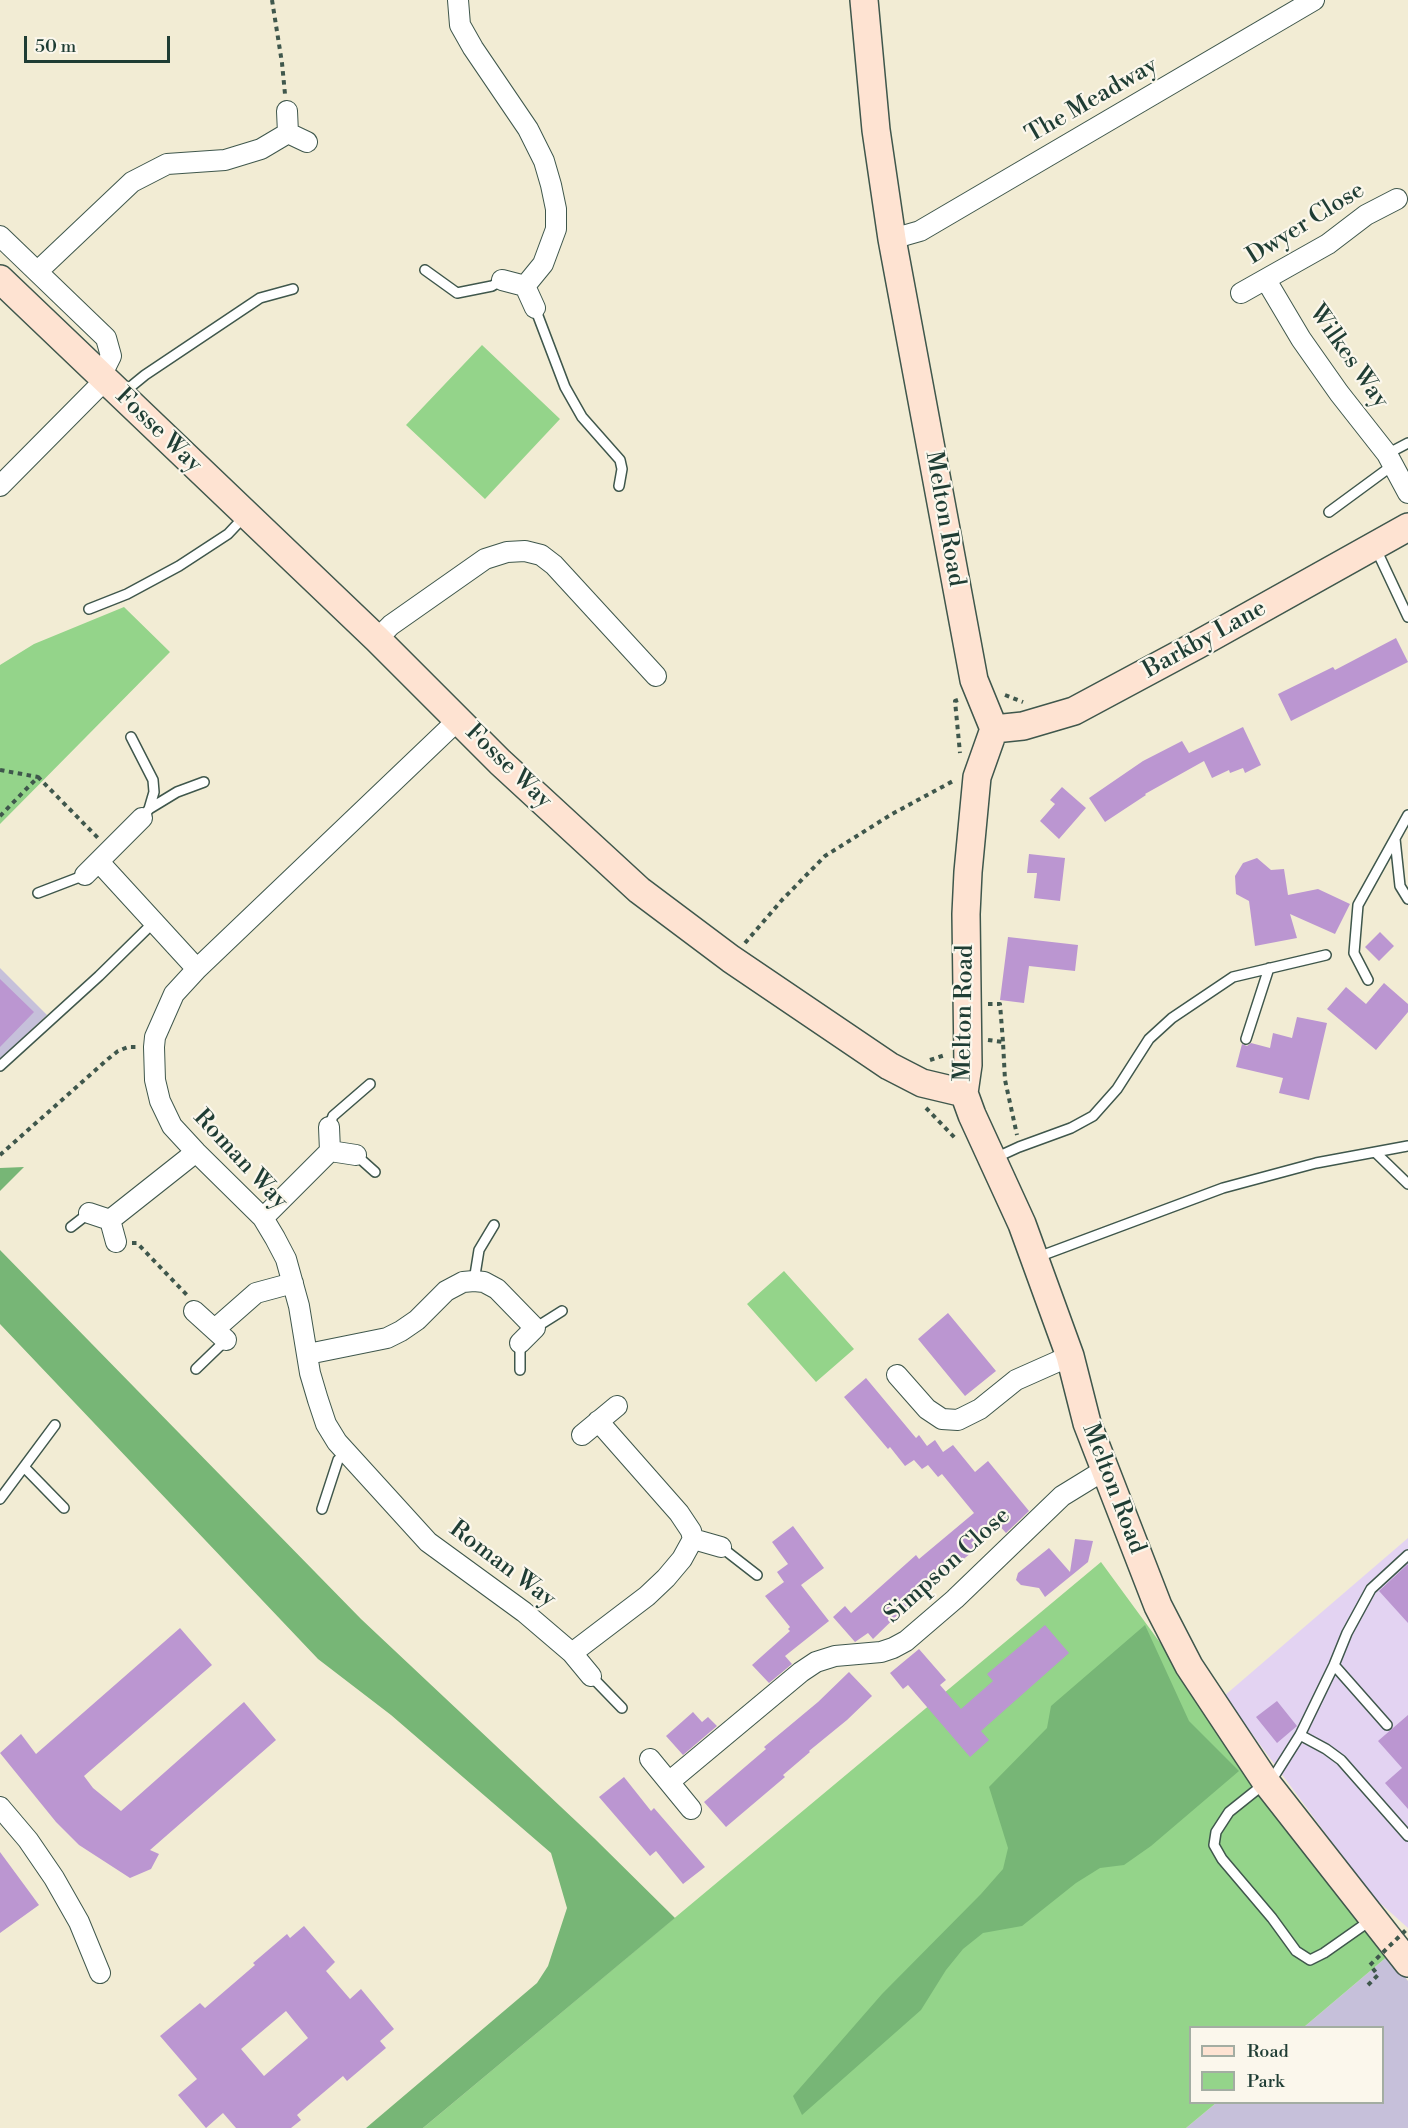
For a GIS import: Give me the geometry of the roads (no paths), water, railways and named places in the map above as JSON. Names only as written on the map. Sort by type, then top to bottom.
[{"type":"street","points":[[458,0],[460,25],[528,129],[544,161],[556,209],[556,229],[543,264],[525,286]]},
{"type":"street","name":"Melton Road","points":[[864,0],[876,130],[892,239],[974,680],[993,729],[977,777],[968,872],[966,914],[968,1065],[964,1094],[1022,1224],[1070,1356],[1088,1423],[1163,1616],[1189,1666],[1267,1784],[1383,1923],[1408,1963]]},
{"type":"street","name":"The Meadway","points":[[892,239],[920,231],[1314,0]]},
{"type":"street","points":[[287,111],[288,133]]},
{"type":"street","points":[[288,133],[306,142]]},
{"type":"street","points":[[39,271],[132,182],[167,164],[225,160],[261,149],[288,133]]},
{"type":"street","name":"Dwyer Close","points":[[1241,292],[1328,244],[1366,215],[1397,199]]},
{"type":"street","name":"Fosse Way","points":[[0,236],[39,271],[106,338],[111,356],[109,384]]},
{"type":"street","name":"Fosse Way","points":[[0,279],[377,639],[500,762],[639,891],[731,959],[889,1066],[922,1083],[964,1094]]},
{"type":"street","points":[[502,280],[525,286]]},
{"type":"street","name":"Wilkes Way","points":[[1266,280],[1339,393],[1390,459],[1408,493]]},
{"type":"street","points":[[525,286],[535,308]]},
{"type":"street","points":[[0,486],[109,384]]},
{"type":"street","name":"Barkby Lane","points":[[993,729],[1023,726],[1074,711],[1408,527]]},
{"type":"street","points":[[377,639],[391,625],[485,559],[507,552],[525,551],[541,555],[554,565],[656,676]]},
{"type":"street","name":"Roman Way","points":[[459,719],[197,969],[174,994],[159,1026],[154,1047],[155,1080],[160,1101],[172,1125],[263,1218],[286,1259],[299,1306],[310,1373],[326,1424],[346,1452],[428,1542],[524,1612],[572,1653],[591,1676]]},
{"type":"street","points":[[145,814],[98,863],[197,969]]},
{"type":"street","points":[[263,1218],[330,1151],[329,1127]]},
{"type":"street","points":[[330,1151],[356,1155]]},
{"type":"street","points":[[110,1220],[196,1152]]},
{"type":"street","points":[[89,1213],[110,1220]]},
{"type":"street","points":[[110,1220],[116,1242]]},
{"type":"street","points":[[308,1354],[387,1338],[417,1320],[446,1291],[463,1282],[474,1281],[484,1282],[497,1289],[535,1328],[520,1343]]},
{"type":"street","points":[[194,1311],[220,1335],[256,1293],[292,1282]]},
{"type":"street","points":[[897,1375],[927,1409],[942,1419],[958,1420],[980,1409],[1016,1380],[1070,1356]]},
{"type":"street","points":[[582,1435],[617,1406]]},
{"type":"street","points":[[572,1653],[647,1596],[666,1578],[693,1539],[691,1531],[679,1514],[598,1422]]},
{"type":"street","name":"Simpson Close","points":[[669,1782],[816,1662],[835,1656],[881,1652],[906,1641],[955,1599],[1048,1509],[1080,1484],[1106,1469]]},
{"type":"street","points":[[693,1539],[721,1547]]},
{"type":"street","points":[[650,1759],[691,1809]]},
{"type":"street","points":[[0,1807],[28,1840],[54,1878],[79,1922],[100,1972]]},
{"type":"lane","points":[[425,270],[457,293],[492,286],[502,280]]},
{"type":"lane","points":[[109,384],[145,375],[260,298],[293,289]]},
{"type":"lane","points":[[535,308],[565,387],[582,417],[620,460],[622,469],[619,486]]},
{"type":"lane","points":[[1329,512],[1408,442]]},
{"type":"lane","points":[[90,609],[127,594],[179,566],[228,534],[245,515]]},
{"type":"lane","points":[[1374,545],[1408,617]]},
{"type":"lane","points":[[131,737],[153,780],[154,792],[145,814]]},
{"type":"lane","points":[[145,814],[177,792],[204,782]]},
{"type":"lane","points":[[1368,980],[1354,953],[1358,905],[1408,816]]},
{"type":"lane","points":[[1395,839],[1400,886],[1408,899]]},
{"type":"lane","points":[[38,893],[98,863]]},
{"type":"lane","points":[[0,1066],[99,976],[153,923]]},
{"type":"lane","points":[[992,1159],[1071,1128],[1092,1116],[1117,1089],[1149,1039],[1172,1018],[1233,977],[1326,955]]},
{"type":"lane","points":[[1245,1039],[1269,968]]},
{"type":"lane","points":[[329,1127],[333,1116],[370,1084]]},
{"type":"lane","points":[[1034,1258],[1223,1188],[1316,1163],[1408,1146]]},
{"type":"lane","points":[[1376,1153],[1408,1184]]},
{"type":"lane","points":[[356,1155],[375,1172]]},
{"type":"lane","points":[[71,1227],[89,1213]]},
{"type":"lane","points":[[474,1281],[479,1250],[494,1226]]},
{"type":"lane","points":[[535,1328],[562,1311]]},
{"type":"lane","points":[[196,1369],[220,1335]]},
{"type":"lane","points":[[520,1343],[520,1370]]},
{"type":"lane","points":[[0,1499],[55,1425]]},
{"type":"lane","points":[[322,1509],[338,1460],[346,1452]]},
{"type":"lane","points":[[25,1468],[64,1508]]},
{"type":"lane","points":[[721,1547],[757,1575]]},
{"type":"lane","points":[[1383,1923],[1310,1960],[1296,1951],[1272,1918],[1222,1859],[1214,1845],[1216,1832],[1228,1812],[1267,1784],[1300,1735],[1347,1633],[1371,1588],[1408,1555]]},
{"type":"lane","points":[[1334,1665],[1387,1725]]},
{"type":"lane","points":[[591,1676],[622,1708]]},
{"type":"lane","points":[[1300,1735],[1341,1760],[1408,1836]]}]
